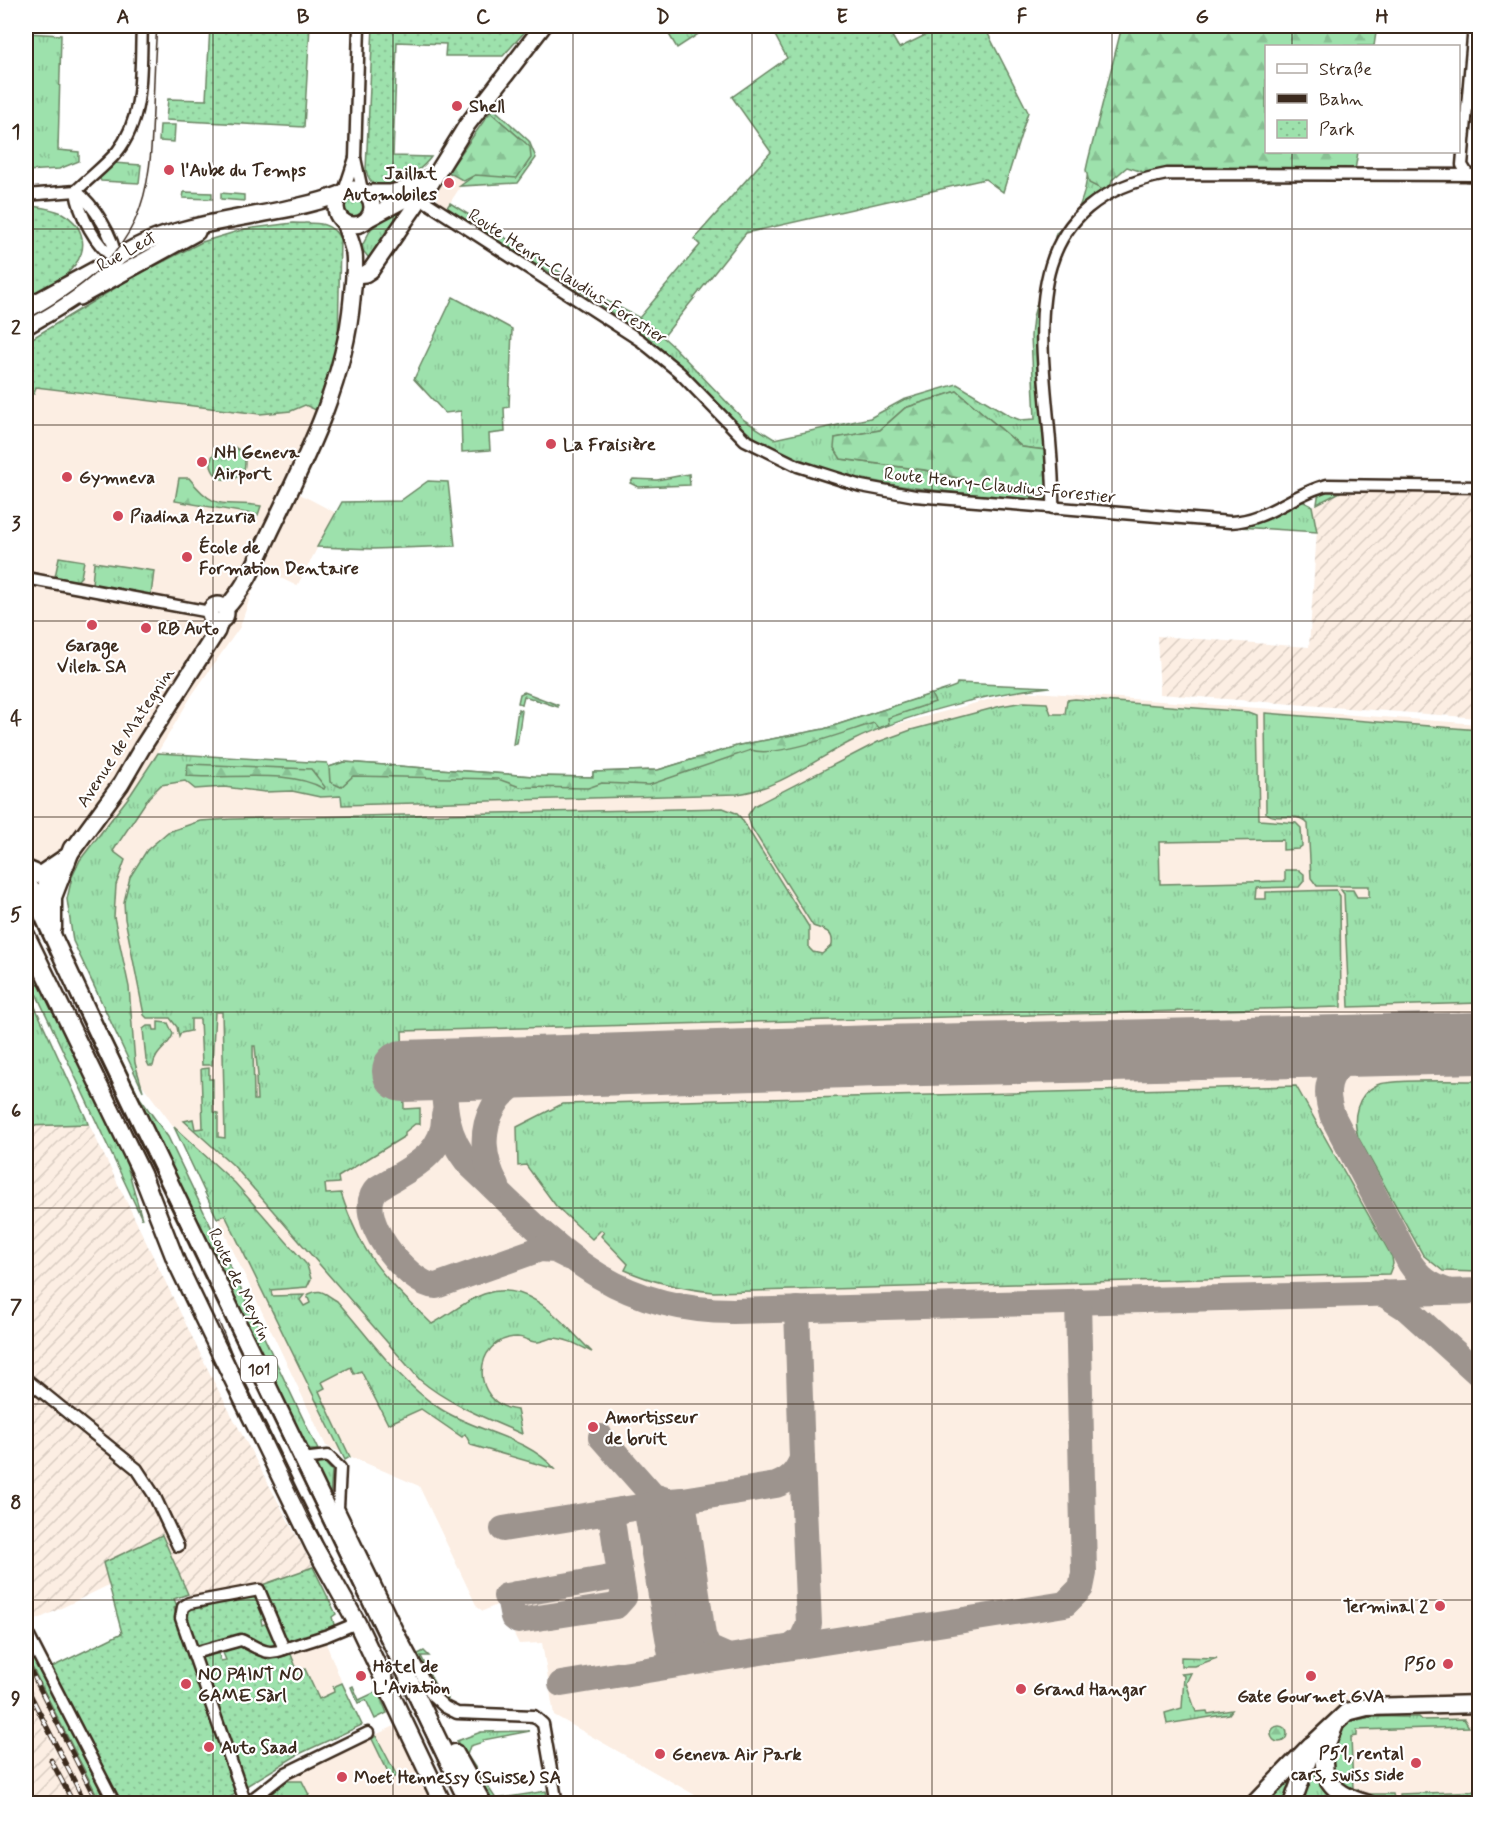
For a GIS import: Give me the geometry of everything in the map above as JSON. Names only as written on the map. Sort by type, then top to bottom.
[{"type":"main road","points":[[354,275],[366,274],[371,270],[419,192],[438,169],[494,87],[543,26]]},
{"type":"main road","points":[[353,188],[364,192],[419,192],[354,225],[342,221],[335,206],[343,192],[353,188]]},
{"type":"main road","name":"Rue Lect","points":[[26,308],[70,281],[116,259],[130,260],[208,226],[251,215],[289,210],[343,192]]},
{"type":"main road","points":[[364,192],[372,203],[367,219]]},
{"type":"main road","name":"Rue Lect","points":[[289,210],[319,212],[342,221]]},
{"type":"main road","name":"Avenue de Mategnin","points":[[354,251],[367,219]]},
{"type":"main road","name":"Avenue de Mategnin","points":[[36,900],[122,784],[142,748],[217,631],[219,614],[236,596],[259,553],[333,394],[346,347],[354,275],[354,251],[342,221]]},
{"type":"main road","name":"Rue Lect","points":[[26,326],[60,306],[98,289],[208,226]]},
{"type":"main road","name":"Rue Lect","points":[[60,306],[106,271],[116,259]]},
{"type":"main road","points":[[26,869],[40,875],[69,853]]},
{"type":"main road","points":[[53,938],[53,897],[69,853]]},
{"type":"main road","name":"Route de Meyrin","points":[[26,878],[302,1459],[469,1803]]},
{"type":"main road","points":[[26,916],[36,900]]},
{"type":"main road","name":"101","points":[[26,935],[142,1174],[176,1261],[229,1372],[314,1546],[357,1623],[443,1803]]},
{"type":"main road","points":[[1254,1803],[1293,1760],[1314,1743],[1339,1717],[1352,1710],[1367,1707],[1479,1704]]},
{"type":"main road","points":[[421,1707],[453,1748],[483,1803]]},
{"type":"main road","points":[[1339,1717],[1324,1750],[1325,1774],[1338,1792],[1368,1803]]},
{"type":"main road","points":[[411,1735],[432,1803]]},
{"type":"main road","points":[[1292,1803],[1314,1743]]},
{"type":"street","points":[[26,195],[76,191],[116,152],[133,122],[140,89],[142,26]]},
{"type":"street","points":[[359,26],[355,158],[364,192]]},
{"type":"street","points":[[1474,26],[1462,165],[1474,175]]},
{"type":"street","points":[[343,192],[355,158]]},
{"type":"street","points":[[1053,508],[1040,322],[1055,252],[1066,233],[1094,204],[1124,185],[1167,174],[1474,175]]},
{"type":"street","points":[[76,191],[86,199],[113,244],[116,259]]},
{"type":"street","name":"Route Henry-Claudius-Forestier","points":[[419,192],[658,352],[740,436],[766,452],[798,466],[861,486],[915,496],[1241,522],[1261,516],[1304,492],[1327,485],[1479,487]]},
{"type":"street","points":[[26,578],[219,614]]},
{"type":"street","points":[[26,1379],[137,1469],[154,1495],[178,1546]]},
{"type":"street","points":[[302,1459],[328,1456],[337,1463],[341,1472],[337,1497],[338,1508],[397,1630],[437,1700],[457,1713],[534,1716],[543,1724],[557,1803]]},
{"type":"street","points":[[284,1649],[259,1590],[247,1590],[196,1601],[183,1607],[181,1618],[246,1803],[286,1773],[368,1733]]},
{"type":"street","points":[[194,1653],[241,1640],[263,1653],[272,1653],[357,1623]]},
{"type":"street","points":[[26,1631],[115,1803]]},
{"type":"shaded area","points":[[448,172],[464,181],[446,209],[438,201],[435,193]]},
{"type":"shaded area","points":[[35,387],[260,414],[291,411],[305,404],[331,418],[296,492],[336,513],[297,586],[260,568],[240,627],[192,695],[158,752],[327,763],[342,805],[722,795],[879,729],[1021,691],[1479,724],[1479,1803],[709,1803],[554,1715],[542,1643],[519,1644],[499,1604],[483,1611],[477,1607],[419,1486],[326,1446],[174,1127],[135,1075],[70,907],[75,868],[52,860],[42,868],[26,856],[26,393],[34,394]]},
{"type":"shaded area","points":[[1348,488],[1479,492],[1479,718],[1160,694],[1157,636],[1309,647],[1317,530],[1312,506]]},
{"type":"shaded area","points":[[26,954],[44,991],[26,1001]]},
{"type":"shaded area","points":[[86,1118],[214,1382],[313,1567],[262,1585],[191,1599],[162,1535],[104,1563],[109,1585],[26,1625],[26,1120]]},
{"type":"shaded area","points":[[26,1638],[111,1803],[82,1803],[26,1694]]},
{"type":"shaded area","points":[[325,1641],[342,1683],[333,1687],[335,1692],[319,1699],[305,1669],[298,1672],[290,1652]]},
{"type":"shaded area","points":[[26,1694],[61,1763],[82,1803],[26,1803]]},
{"type":"shaded area","points":[[401,1723],[438,1804],[241,1804],[284,1778]]},
{"type":"green space","points":[[210,26],[310,26],[304,127],[166,120],[168,99],[206,100]]},
{"type":"green space","points":[[373,26],[530,26],[503,56],[445,56],[446,44],[397,42],[393,156],[431,157],[406,179],[386,187],[377,186],[370,180],[366,169]]},
{"type":"green space","points":[[672,26],[691,26],[700,33],[677,48],[667,31]]},
{"type":"green space","points":[[770,26],[886,26],[899,48],[944,26],[984,26],[1028,112],[1003,192],[985,179],[746,233],[664,336],[639,318],[700,245],[694,239],[771,152],[732,97],[787,58]]},
{"type":"green space","points":[[1122,26],[1377,26],[1374,45],[1265,45],[1265,153],[1358,153],[1355,170],[1167,168],[1146,173],[1127,167],[1112,180],[1111,186],[1103,190],[1089,183],[1086,170]]},
{"type":"green space","points":[[26,33],[61,35],[58,150],[79,152],[79,161],[59,169],[26,171]]},
{"type":"green space","points":[[493,108],[529,141],[536,158],[518,183],[460,186],[475,175],[502,175],[520,138],[490,112]]},
{"type":"green space","points":[[490,112],[530,147],[531,158],[517,178],[475,175],[464,181],[448,172]]},
{"type":"green space","points":[[160,125],[175,125],[174,142],[159,141]]},
{"type":"green space","points":[[113,163],[141,165],[139,183],[101,181],[99,177]]},
{"type":"green space","points":[[1087,178],[1090,183],[1103,190],[1068,227],[1052,250],[1056,233],[1069,222],[1078,209]]},
{"type":"green space","points":[[184,192],[212,193],[212,199],[183,198]]},
{"type":"green space","points":[[221,193],[244,195],[244,201],[221,199]]},
{"type":"green space","points":[[353,196],[361,199],[364,207],[361,215],[353,218],[345,215],[342,207],[345,199]]},
{"type":"green space","points":[[450,203],[601,298],[644,320],[674,347],[744,420],[774,439],[870,418],[903,400],[957,384],[1010,416],[1020,420],[1035,419],[1031,336],[1033,317],[1045,275],[1036,326],[1045,450],[1022,447],[957,391],[905,408],[880,430],[835,438],[841,459],[924,470],[1048,500],[948,492],[882,483],[817,467],[786,455],[750,434],[675,361],[634,328],[554,275],[446,209]]},
{"type":"green space","points":[[26,205],[53,210],[68,217],[80,230],[83,246],[80,256],[66,275],[26,301]]},
{"type":"green space","points":[[394,213],[400,216],[372,257],[368,257],[361,248],[371,229]]},
{"type":"green space","points":[[293,223],[326,225],[340,239],[338,344],[316,410],[305,405],[291,411],[260,414],[36,387],[34,394],[26,393],[26,342],[135,276],[202,242],[245,229]]},
{"type":"green space","points":[[453,297],[512,329],[509,407],[504,408],[505,432],[489,434],[490,450],[462,452],[461,411],[445,413],[414,379]]},
{"type":"green space","points":[[1479,367],[1479,466],[1473,466]]},
{"type":"green space","points":[[957,391],[1022,447],[1045,450],[1048,500],[925,470],[841,459],[834,448],[835,438],[880,430],[905,408]]},
{"type":"green space","points":[[228,446],[240,451],[245,463],[240,475],[228,480],[216,475],[211,463],[216,451]]},
{"type":"green space","points":[[689,474],[690,485],[638,487],[630,483],[633,479],[657,480]]},
{"type":"green space","points":[[179,478],[189,478],[214,501],[261,506],[258,515],[175,501]]},
{"type":"green space","points":[[428,481],[448,482],[455,546],[373,549],[317,547],[342,502],[400,501]]},
{"type":"green space","points":[[1348,488],[1317,504],[1319,491]]},
{"type":"green space","points":[[1302,501],[1312,506],[1317,532],[1239,527],[1260,522]]},
{"type":"green space","points":[[59,557],[84,561],[81,577],[77,581],[55,577]]},
{"type":"green space","points":[[94,562],[154,571],[151,595],[92,584]]},
{"type":"green space","points":[[957,683],[1050,687],[1001,694],[949,706],[898,722],[852,741],[782,780],[737,794],[342,805],[341,796],[320,797],[292,791],[265,792],[224,787],[195,789],[185,781],[161,785],[149,797],[113,851],[125,860],[116,885],[114,917],[129,987],[135,1063],[143,1091],[73,941],[67,899],[72,877],[80,860],[131,794],[158,753],[327,763],[329,767],[344,762],[533,776],[593,777],[593,772],[658,770],[740,745],[824,729],[948,689],[956,686]]},
{"type":"green space","points":[[524,692],[558,705],[558,707],[524,696],[522,704],[518,703],[520,694]]},
{"type":"green space","points":[[931,694],[935,702],[888,718],[889,724],[878,728],[874,723],[794,748],[762,752],[751,750],[649,785],[602,783],[588,788],[520,787],[498,779],[353,776],[341,787],[330,782],[329,767],[344,762],[533,776],[593,777],[593,772],[658,770],[740,745],[824,729]]},
{"type":"green space","points":[[1067,700],[1249,712],[1257,715],[1259,820],[1296,823],[1301,828],[1302,846],[1298,849],[1283,850],[1283,840],[1159,842],[1160,884],[1285,881],[1285,870],[1299,870],[1304,874],[1304,881],[1299,887],[1256,888],[1255,899],[1266,899],[1266,892],[1336,890],[1340,896],[1341,1007],[402,1031],[404,1109],[420,1108],[420,1124],[415,1124],[405,1132],[405,1136],[338,1177],[339,1183],[325,1184],[326,1194],[341,1193],[357,1234],[377,1266],[432,1324],[484,1294],[501,1291],[516,1292],[544,1306],[592,1352],[557,1338],[537,1342],[517,1337],[502,1340],[491,1348],[482,1372],[484,1385],[490,1396],[501,1405],[517,1410],[522,1434],[456,1404],[420,1380],[233,1165],[184,1121],[193,1119],[195,1129],[203,1128],[201,1069],[209,1068],[209,1079],[213,1079],[213,1112],[218,1113],[218,1137],[225,1138],[222,1012],[215,1012],[212,1065],[202,1065],[200,1019],[191,1019],[191,1031],[181,1033],[179,1037],[177,1027],[170,1018],[147,1018],[144,1015],[125,919],[124,902],[130,877],[147,850],[168,832],[200,821],[230,819],[723,808],[736,813],[741,818],[809,927],[809,948],[813,952],[822,954],[832,945],[830,934],[813,926],[751,827],[748,815],[754,806],[878,742],[911,730],[1024,702],[1047,703],[1051,714],[1065,714]],"holes":[[[253,1046],[255,1046],[258,1076],[256,1078],[257,1100],[254,1100]]]},
{"type":"green space","points":[[518,709],[522,711],[517,744],[513,745]]},
{"type":"green space","points":[[1265,713],[1479,730],[1479,1003],[1349,1007],[1344,894],[1341,890],[1353,890],[1357,897],[1369,897],[1369,886],[1317,886],[1311,878],[1308,824],[1298,818],[1276,817],[1266,813]]},
{"type":"green space","points":[[188,764],[311,769],[325,787],[324,789],[310,783],[276,777],[186,776]]},
{"type":"green space","points":[[26,946],[119,1137],[142,1219],[26,972]]},
{"type":"green space","points":[[31,998],[88,1124],[26,1126],[26,1001]]},
{"type":"green space","points":[[98,1012],[140,1098],[168,1137],[318,1450],[306,1450]]},
{"type":"green space","points":[[158,1022],[168,1023],[173,1034],[156,1056],[153,1066],[149,1066],[146,1060],[143,1029],[153,1026],[154,1030],[158,1030]]},
{"type":"green space","points":[[1479,1081],[1479,1272],[1443,1271],[1423,1255],[1358,1137],[1355,1122],[1357,1108],[1370,1089],[1384,1083]]},
{"type":"green space","points":[[1296,1086],[1392,1257],[1393,1264],[1389,1274],[702,1291],[658,1282],[625,1270],[628,1264],[601,1236],[604,1232],[601,1230],[592,1239],[556,1206],[526,1165],[518,1166],[517,1127],[562,1104]]},
{"type":"green space","points":[[174,1127],[235,1183],[307,1265],[311,1279],[307,1287],[271,1290],[272,1296],[304,1295],[300,1300],[304,1306],[310,1303],[307,1295],[316,1292],[326,1294],[337,1301],[397,1372],[424,1397],[453,1416],[530,1449],[555,1469],[471,1445],[465,1434],[462,1437],[421,1409],[388,1424],[361,1371],[354,1374],[351,1367],[322,1382],[325,1388],[319,1391],[350,1457],[345,1460],[225,1215],[217,1218]]},
{"type":"green space","points":[[323,1461],[332,1471],[330,1500],[314,1466]]},
{"type":"green space","points":[[162,1535],[188,1594],[174,1599],[177,1606],[174,1608],[239,1792],[220,1803],[122,1803],[50,1668],[122,1633],[103,1563]]},
{"type":"green space","points":[[313,1567],[336,1614],[332,1617],[335,1628],[293,1644],[283,1639],[262,1585]]},
{"type":"green space","points":[[253,1594],[258,1597],[268,1617],[261,1620],[262,1625],[270,1622],[277,1644],[271,1650],[247,1640],[197,1648],[183,1617],[185,1611],[199,1603],[201,1609],[212,1605],[211,1601]]},
{"type":"green space","points":[[26,1638],[111,1803],[101,1803],[26,1655]]},
{"type":"green space","points":[[233,1642],[267,1655],[269,1660],[290,1652],[298,1672],[305,1669],[319,1699],[334,1692],[333,1687],[342,1683],[362,1725],[299,1754],[243,1788],[200,1661],[208,1651],[211,1654],[218,1652],[221,1661],[226,1660],[221,1648]]},
{"type":"green space","points":[[424,1651],[429,1656],[421,1656],[438,1691],[447,1692],[448,1700],[433,1688],[420,1666],[418,1654]]},
{"type":"green space","points":[[1181,1657],[1217,1658],[1195,1666],[1181,1666]]},
{"type":"green space","points":[[1191,1673],[1186,1683],[1196,1712],[1207,1711],[1208,1714],[1232,1710],[1229,1714],[1167,1724],[1165,1713],[1182,1708],[1184,1676],[1181,1674]]},
{"type":"green space","points":[[353,1686],[359,1700],[378,1691],[387,1713],[375,1719],[366,1700],[358,1703],[351,1687]]},
{"type":"green space","points":[[1375,1717],[1419,1717],[1422,1720],[1464,1719],[1469,1727],[1357,1730],[1357,1736],[1351,1737],[1353,1789],[1358,1789],[1359,1794],[1393,1794],[1394,1798],[1400,1798],[1400,1794],[1478,1791],[1479,1798],[1459,1803],[1366,1797],[1347,1789],[1329,1766],[1337,1733],[1353,1721]]},
{"type":"green space","points":[[1276,1726],[1282,1726],[1287,1734],[1285,1740],[1276,1742],[1271,1737],[1271,1731]]},
{"type":"green space","points":[[530,1731],[483,1740],[483,1742],[470,1746],[467,1755],[496,1799],[546,1791],[548,1803],[490,1803],[457,1741],[481,1732]]},
{"type":"green space","points":[[376,1736],[397,1776],[391,1778],[372,1739]]},
{"type":"green space","points":[[1314,1760],[1321,1786],[1334,1803],[1305,1803],[1303,1800]]},
{"type":"green space","points":[[1298,1767],[1285,1803],[1266,1803]]},
{"type":"green space","points":[[286,1781],[302,1781],[309,1795],[291,1803],[260,1803]]},
{"type":"taxiway","points":[[1364,1046],[1345,1061],[1332,1076],[1328,1093],[1333,1117],[1410,1263],[1426,1280],[1447,1291]]},
{"type":"taxiway","points":[[497,1186],[488,1165],[485,1144],[487,1125],[493,1108],[504,1093],[520,1080],[538,1071],[560,1066]]},
{"type":"taxiway","points":[[443,1070],[445,1108],[451,1132],[455,1143],[470,1165],[557,1246],[586,1268],[617,1286],[651,1299],[689,1308],[733,1311],[1480,1291]]},
{"type":"taxiway","points":[[444,1115],[443,1129],[432,1151],[413,1167],[378,1188],[371,1199],[371,1214],[376,1230],[398,1261],[424,1283],[436,1286],[540,1249],[555,1250],[569,1257]]},
{"type":"taxiway","points":[[1382,1293],[1406,1308],[1480,1375]]},
{"type":"taxiway","points":[[646,1506],[671,1655],[684,1664],[1065,1604],[1081,1588],[1084,1573],[1078,1301]]},
{"type":"taxiway","points":[[503,1529],[776,1485],[785,1481],[795,1472],[802,1459],[797,1309]]},
{"type":"taxiway","points":[[601,1437],[653,1496],[669,1501],[683,1500],[703,1635],[708,1648],[724,1655]]},
{"type":"taxiway","points":[[794,1645],[802,1639],[809,1624],[802,1459]]},
{"type":"taxiway","points":[[664,1503],[686,1641],[692,1653],[708,1659]]},
{"type":"taxiway","points":[[506,1596],[616,1577],[619,1568],[612,1520],[614,1514],[622,1510]]},
{"type":"taxiway","points":[[516,1594],[510,1602],[513,1617],[518,1621],[616,1606],[624,1597],[619,1566]]},
{"type":"taxiway","points":[[561,1684],[684,1664]]},
{"type":"runway","points":[[403,1071],[878,1056],[1480,1043]]},
{"type":"tram line","points":[[26,320],[74,290],[108,260],[130,230],[143,198],[150,162],[157,26]]},
{"type":"tram line","points":[[26,903],[459,1804]]},
{"type":"tram line","points":[[219,1322],[243,1382],[309,1519],[338,1570]]},
{"type":"railway","points":[[26,1661],[98,1804]]},
{"type":"railway","points":[[26,1686],[86,1804]]},
{"type":"railway","points":[[51,1760],[74,1804]]},
{"type":"place","name":"Shell","points":[[457,106]]},
{"type":"place","name":"l'Aube du Temps","points":[[169,170]]},
{"type":"place","name":"Jaillat Automobiles","points":[[449,183]]},
{"type":"place","name":"La Fraisière","points":[[551,444]]},
{"type":"place","name":"NH Geneva Airport","points":[[202,462]]},
{"type":"place","name":"Gymneva","points":[[67,477]]},
{"type":"place","name":"Piadina Azzuria","points":[[118,516]]},
{"type":"place","name":"École de Formation Dentaire","points":[[187,557]]},
{"type":"place","name":"Garage Vilela SA","points":[[92,625]]},
{"type":"place","name":"RB Auto","points":[[146,628]]},
{"type":"place","name":"Amortisseur de bruit","points":[[593,1427]]},
{"type":"place","name":"Terminal 2","points":[[1440,1606]]},
{"type":"place","name":"P50","points":[[1448,1664]]},
{"type":"place","name":"Hôtel de L'Aviation","points":[[361,1676]]},
{"type":"place","name":"Gate Gourmet GVA","points":[[1311,1676]]},
{"type":"place","name":"NO PAINT NO GAME Sàrl","points":[[186,1684]]},
{"type":"place","name":"Grand Hangar","points":[[1021,1689]]},
{"type":"place","name":"Auto Saad","points":[[209,1747]]},
{"type":"place","name":"Geneva Air Park","points":[[660,1754]]},
{"type":"place","name":"P51, rental cars, swiss side","points":[[1416,1763]]},
{"type":"place","name":"Moet Hennessy (Suisse) SA","points":[[342,1777]]}]
